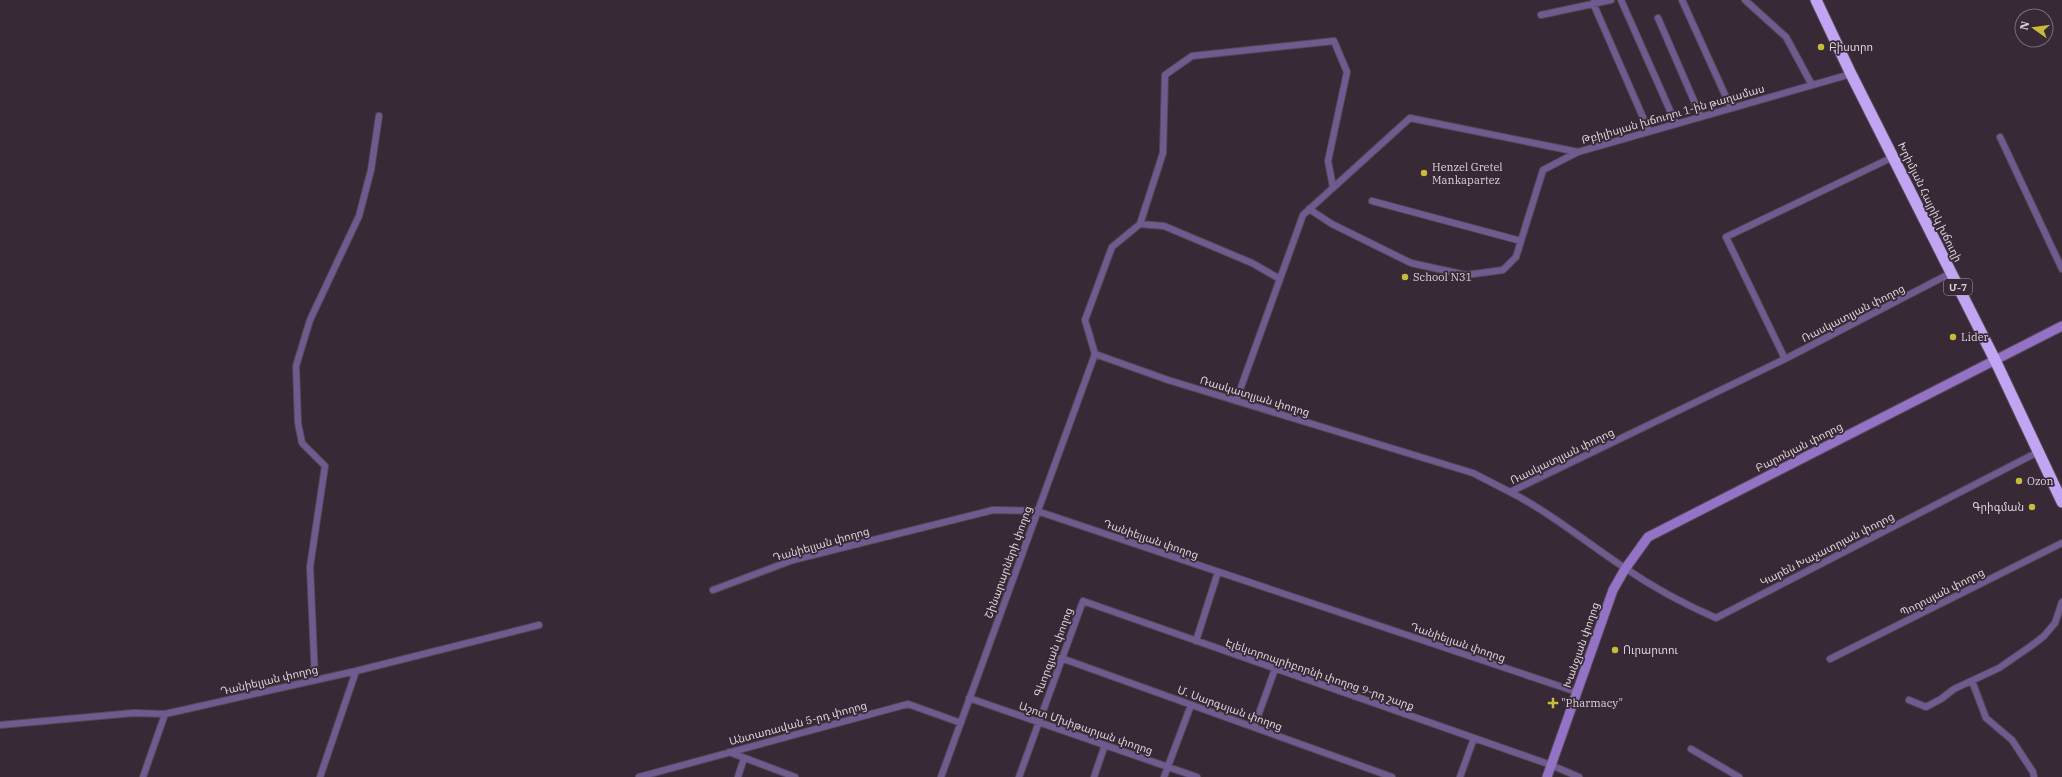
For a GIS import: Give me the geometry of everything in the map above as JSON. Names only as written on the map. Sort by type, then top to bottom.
[{"type":"highway","name":"Խրիմյան Հայրիկ խճուղի","points":[[1816,0],[1851,74],[1995,360],[2062,502]]},
{"type":"main road","name":"Բարոնյան փողոց","points":[[1625,568],[1648,537],[2062,326]]},
{"type":"main road","name":"Խանջյան փողոց","points":[[1547,777],[1613,590],[1625,568]]},
{"type":"street","points":[[1541,15],[1611,0]]},
{"type":"street","points":[[1621,0],[1676,124]]},
{"type":"street","points":[[1682,0],[1731,108]]},
{"type":"street","points":[[1745,0],[1786,37],[1812,85]]},
{"type":"street","points":[[1593,3],[1649,131]]},
{"type":"street","points":[[1658,18],[1701,117]]},
{"type":"street","points":[[1095,354],[1085,320],[1112,247],[1140,224],[1162,153],[1165,75],[1192,56],[1334,41],[1347,72],[1328,161],[1333,187]]},
{"type":"street","name":"Թբիլիսյան խճուղու 1-ին թաղամաս","points":[[1236,401],[1302,215],[1410,118],[1578,152],[1851,74]]},
{"type":"street","points":[[315,680],[310,567],[324,466],[302,443],[298,424],[296,366],[310,320],[359,216],[371,170],[379,116]]},
{"type":"street","points":[[2000,137],[2062,269]]},
{"type":"street","points":[[1309,209],[1332,224],[1411,263],[1466,275],[1503,270],[1516,257],[1543,170],[1578,152]]},
{"type":"street","points":[[1785,359],[1726,237],[1893,157]]},
{"type":"street","points":[[1372,201],[1521,241]]},
{"type":"street","points":[[1140,224],[1164,226],[1252,263],[1280,279]]},
{"type":"street","name":"Ռասկատլյան փողոց","points":[[1095,354],[1168,380],[1473,473],[1510,492],[1785,359],[1951,273]]},
{"type":"street","name":"Շինարարների փողոց","points":[[941,777],[1095,354]]},
{"type":"street","name":"Կարեն Խաչատրյան փողոց","points":[[1625,568],[1680,602],[1716,618],[2038,452]]},
{"type":"street","points":[[1510,492],[1531,503],[1625,568]]},
{"type":"street","name":"Դանիելյան փողոց","points":[[713,590],[793,560],[993,510],[1037,511],[1577,692]]},
{"type":"street","name":"Պողոսյան փողոց","points":[[1830,659],[2062,543]]},
{"type":"street","points":[[1196,641],[1218,572]]},
{"type":"street","name":"Էլեկտրոպրիբորնի փողոց 9-րդ շարք","points":[[1083,601],[1551,765],[1579,777]]},
{"type":"street","name":"Գևորգյան փողոց","points":[[1020,777],[1038,722],[1083,601]]},
{"type":"street","points":[[1909,700],[1926,707],[1941,699],[1954,689],[1999,668],[2044,636],[2055,623],[2062,602]]},
{"type":"street","name":"Դանիելյան փողոց","points":[[0,725],[134,713],[165,714],[356,671],[539,625]]},
{"type":"street","name":"Մ. Սարգսյան փողոց","points":[[1061,658],[1392,777]]},
{"type":"street","points":[[1254,727],[1275,668]]},
{"type":"street","points":[[320,777],[356,671]]},
{"type":"street","points":[[1972,681],[1986,718],[2012,740],[2033,772],[2034,777]]},
{"type":"street","name":"Աշոտ Մխիթարյան փողոց","points":[[969,698],[1197,777]]},
{"type":"street","name":"Անտառավան 5-րդ փողոց","points":[[639,777],[908,704],[961,723]]},
{"type":"street","points":[[1164,777],[1191,705]]},
{"type":"street","points":[[143,777],[165,714]]},
{"type":"street","points":[[1460,777],[1474,738]]},
{"type":"street","points":[[1094,777],[1106,745]]},
{"type":"street","points":[[1691,749],[1739,777]]},
{"type":"street","points":[[729,752],[795,777]]},
{"type":"street","points":[[738,777],[744,758]]},
{"type":"place","name":"Բիստրո","points":[[1821,47]]},
{"type":"place","name":"Henzel Gretel Mankapartez","points":[[1424,173]]},
{"type":"place","name":"School N31","points":[[1405,277]]},
{"type":"place","name":"Lider","points":[[1953,337]]},
{"type":"place","name":"Ozon","points":[[2019,481]]},
{"type":"place","name":"Գրիգման","points":[[2032,507]]},
{"type":"place","name":"Ուրարտու","points":[[1615,650]]},
{"type":"place","name":"\"Pharmacy\"","points":[[1553,703]]}]
